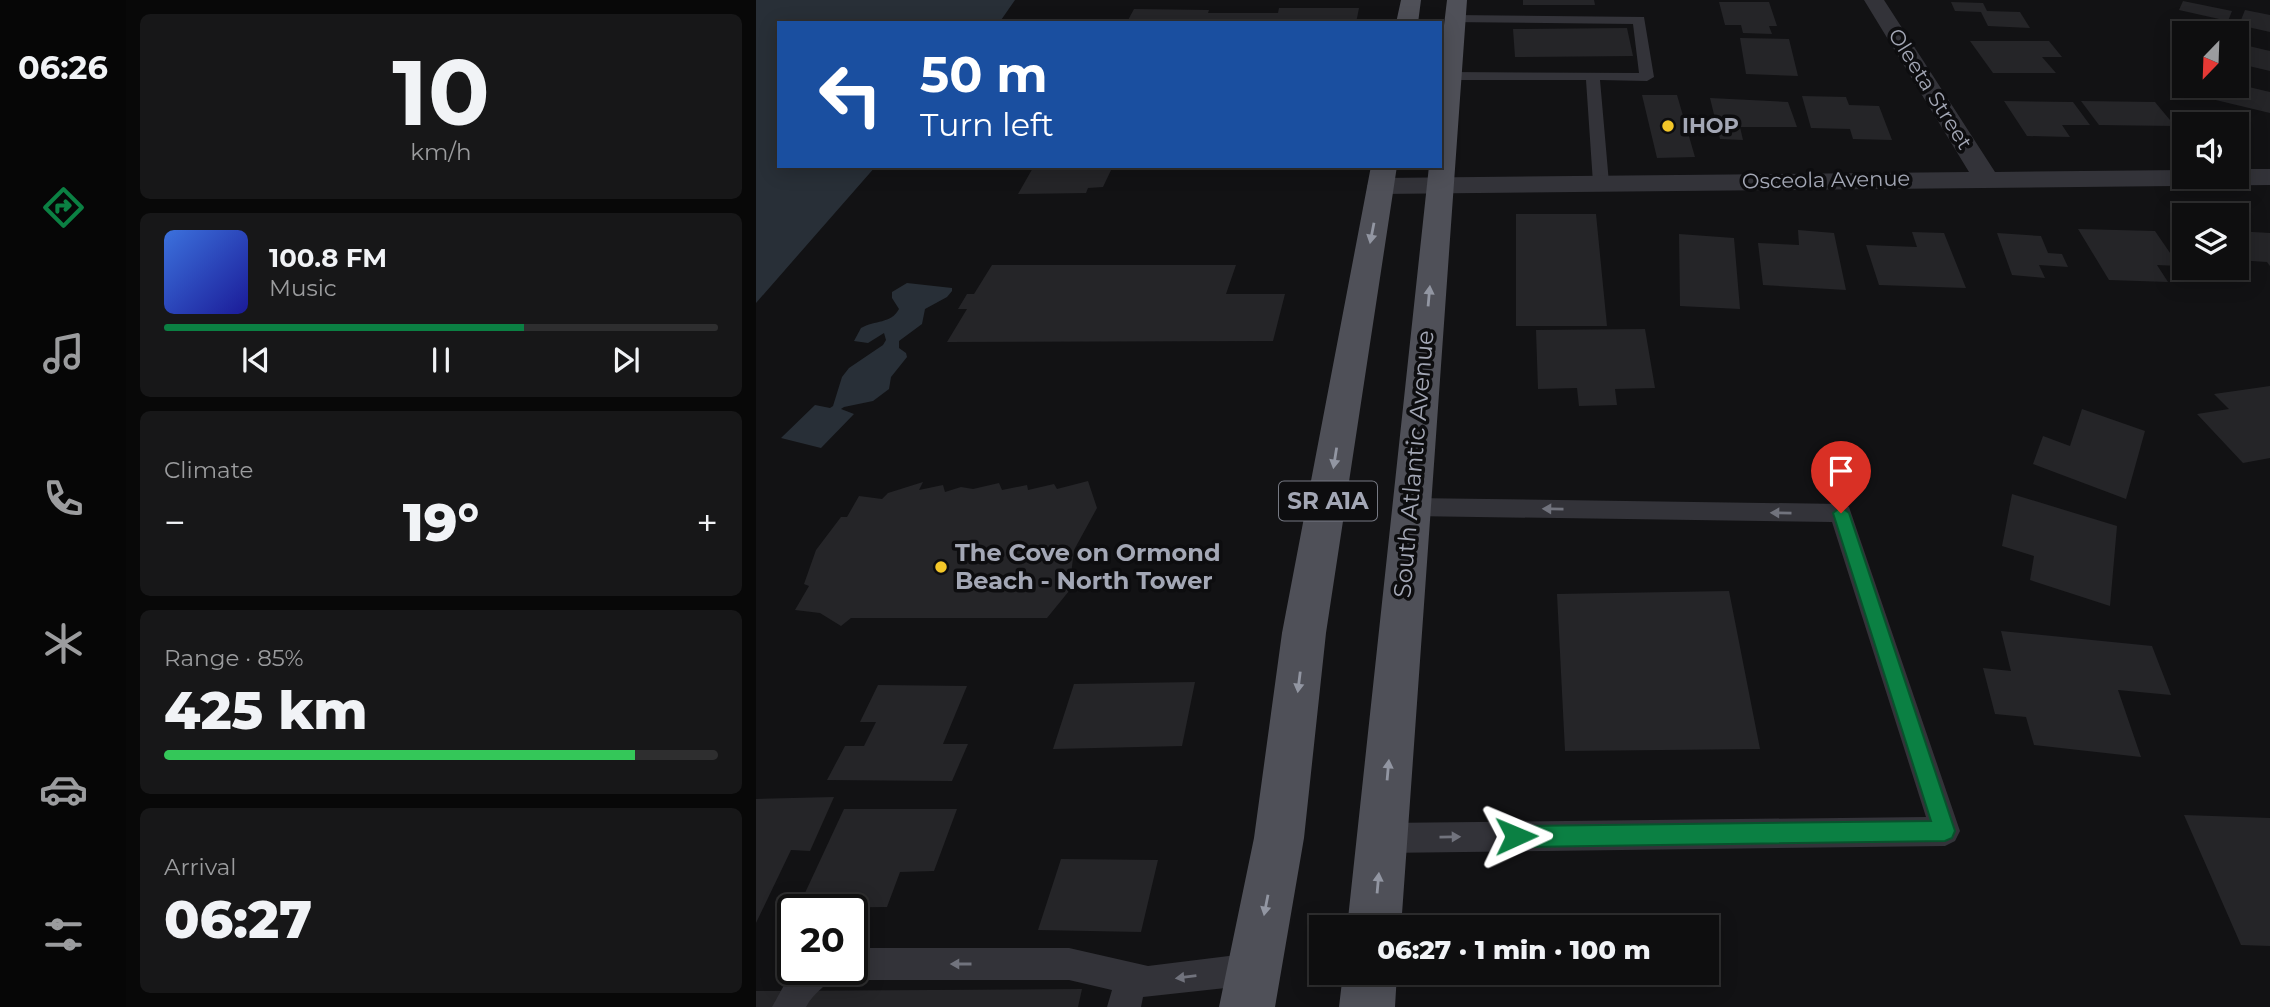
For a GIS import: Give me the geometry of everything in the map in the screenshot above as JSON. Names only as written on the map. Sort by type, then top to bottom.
[{"type":"main road","points":[[1407,21],[1411,0]]},
{"type":"main road","name":"South Atlantic Avenue","points":[[1442,158],[1455,10]]},
{"type":"main road","name":"South Atlantic Avenue","points":[[1375,915],[1441,168]]},
{"type":"main road","name":"SR A1A","points":[[1250,988],[1279,838],[1304,633],[1382,176]]},
{"type":"main road","points":[[1367,1007],[1369,985]]},
{"type":"street","name":"Oleeta Street","points":[[1874,0],[1986,178]]},
{"type":"street","name":"Osceola Avenue","points":[[1382,176],[1440,185],[2270,177]]},
{"type":"lane","points":[[1448,76],[1647,77],[1639,20],[1455,10]]},
{"type":"lane","points":[[1592,76],[1601,183]]},
{"type":"lane","points":[[1382,838],[1945,831],[1841,513],[1410,507]]},
{"type":"lane","points":[[868,964],[1069,964],[1128,992],[1148,982],[1250,988]]},
{"type":"shaded area","points":[[756,0],[1015,0],[1000,21],[777,21],[777,168],[874,168],[756,303]]},
{"type":"shaded area","points":[[907,283],[952,288],[952,291],[947,297],[925,309],[922,324],[899,341],[899,348],[907,357],[891,377],[889,389],[873,401],[841,409],[854,414],[821,448],[781,438],[815,405],[830,408],[833,406],[842,377],[849,368],[883,345],[886,340],[884,333],[868,343],[854,341],[861,328],[896,314],[899,309],[892,298],[892,292]]},
{"type":"building","points":[[1523,0],[1594,0],[1595,5],[1523,5]]},
{"type":"building","points":[[2183,1],[2232,11],[2228,21],[2179,10]]},
{"type":"building","points":[[1719,2],[1769,2],[1777,26],[1769,26],[1772,34],[1743,33],[1741,25],[1725,25]]},
{"type":"building","points":[[1951,2],[1983,3],[1987,11],[2020,12],[2030,28],[1988,26],[1981,12],[1955,11]]},
{"type":"building","points":[[1279,8],[1359,8],[1356,21],[1128,21],[1134,9],[1278,13]]},
{"type":"building","points":[[2245,10],[2270,15],[2270,32],[2249,27],[2249,21],[2241,21]]},
{"type":"building","points":[[1627,28],[1633,56],[1515,57],[1513,29]]},
{"type":"building","points":[[1740,38],[1789,39],[1798,76],[1746,74]]},
{"type":"building","points":[[1970,41],[2049,41],[2062,57],[2042,57],[2056,73],[1993,73]]},
{"type":"building","points":[[2249,46],[2270,51],[2270,71],[2249,66]]},
{"type":"building","points":[[2249,87],[2270,92],[2270,113],[2207,98],[2249,98]]},
{"type":"building","name":"IHOP","points":[[1642,95],[1677,95],[1695,157],[1657,158]]},
{"type":"building","points":[[1802,96],[1846,97],[1849,105],[1879,106],[1892,140],[1853,139],[1850,129],[1811,128]]},
{"type":"building","points":[[1710,98],[1788,102],[1797,127],[1740,127],[1743,140],[1720,139]]},
{"type":"building","points":[[2004,101],[2073,102],[2090,125],[2062,125],[2070,137],[2027,136]]},
{"type":"building","points":[[2081,101],[2155,102],[2172,122],[2172,126],[2099,125]]},
{"type":"building","points":[[1033,168],[1112,168],[1103,187],[1088,188],[1086,193],[1018,194]]},
{"type":"building","points":[[1516,214],[1596,214],[1607,326],[1516,326]]},
{"type":"building","points":[[2078,229],[2155,231],[2172,256],[2172,266],[2157,265],[2168,282],[2109,280]]},
{"type":"building","points":[[1798,230],[1834,233],[1846,290],[1763,285],[1758,243],[1799,245]]},
{"type":"building","points":[[1912,232],[1944,233],[1966,288],[1879,285],[1866,245],[1917,247]]},
{"type":"building","points":[[2249,232],[2270,233],[2270,266],[2267,262],[2249,261]]},
{"type":"building","points":[[1997,233],[2041,236],[2048,253],[2062,254],[2068,267],[2039,265],[2045,278],[2012,275]]},
{"type":"building","points":[[1679,234],[1734,238],[1740,309],[1680,306]]},
{"type":"building","points":[[992,265],[1236,265],[1226,294],[1285,294],[1273,341],[947,342],[967,309],[958,309],[967,294],[974,294]]},
{"type":"building","points":[[1645,329],[1655,388],[1615,389],[1617,405],[1579,406],[1577,388],[1538,389],[1536,330]]},
{"type":"building","points":[[2270,386],[2270,458],[2243,463],[2197,414],[2229,409],[2214,394]]},
{"type":"building","points":[[2082,409],[2145,431],[2126,499],[2033,464],[2043,436],[2070,446]]},
{"type":"building","name":"The Cove on Ormond Beach - North Tower","points":[[1088,481],[1097,508],[1074,550],[1069,591],[1047,618],[851,618],[841,626],[820,613],[795,610],[809,586],[804,584],[816,550],[841,517],[847,517],[859,496],[882,499],[888,493],[923,482],[919,490],[943,485],[945,492],[961,487],[973,489],[999,483],[1002,490],[1027,485],[1028,490],[1054,484],[1057,489]]},
{"type":"building","points":[[2012,494],[2117,526],[2110,606],[2030,580],[2034,556],[2002,546]]},
{"type":"building","points":[[1729,591],[1760,749],[1565,751],[1557,594]]},
{"type":"building","points":[[2001,631],[2152,646],[2171,695],[2118,690],[2141,757],[2034,745],[2026,717],[1995,714],[1983,668],[2011,671]]},
{"type":"building","points":[[1195,682],[1182,746],[1053,749],[1074,684]]},
{"type":"building","points":[[878,685],[967,686],[943,744],[968,744],[952,781],[827,780],[845,746],[864,746],[876,722],[860,722]]},
{"type":"building","points":[[834,797],[810,851],[791,850],[756,923],[756,799]]},
{"type":"building","points":[[844,809],[957,809],[934,871],[900,872],[887,907],[868,907],[868,894],[805,894]]},
{"type":"building","points":[[2184,815],[2270,818],[2270,946],[2241,945]]},
{"type":"building","points":[[1061,859],[1158,860],[1141,932],[1038,930]]},
{"type":"building","points":[[1082,989],[1078,1007],[756,1007],[756,991]]},
{"type":"place","name":"IHOP","points":[[1668,126]]},
{"type":"place","name":"The Cove on Ormond Beach - North Tower","points":[[941,567]]},
{"type":"route","points":[[1516,836],[1945,831],[1841,513]]}]
